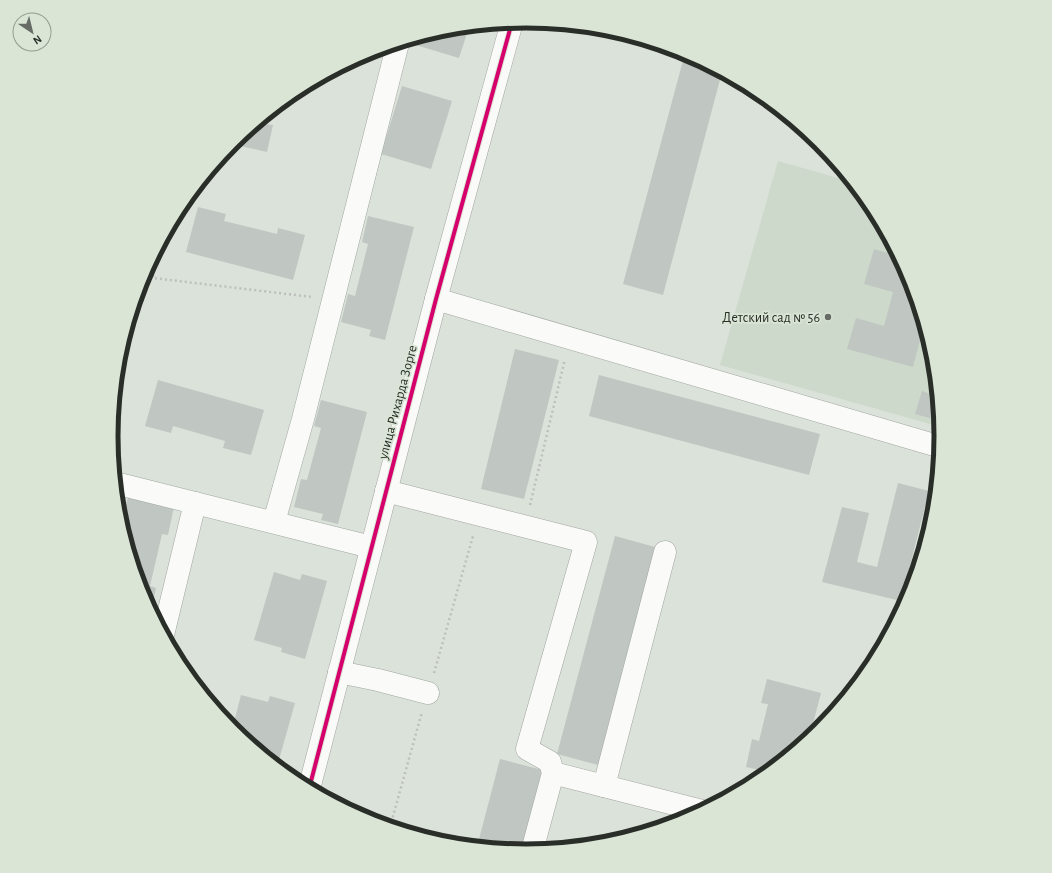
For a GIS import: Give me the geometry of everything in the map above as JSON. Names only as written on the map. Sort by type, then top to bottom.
[{"type":"street","name":"улица Рихарда Зорге","points":[[311,783],[436,299],[510,29]]},
{"type":"street","points":[[274,522],[303,419],[396,50]]},
{"type":"street","points":[[436,299],[934,445]]},
{"type":"street","points":[[120,484],[371,547]]},
{"type":"street","points":[[386,491],[586,542],[527,750],[550,762],[553,773],[534,845]]},
{"type":"street","points":[[165,627],[195,503]]},
{"type":"street","points":[[604,786],[665,552]]},
{"type":"street","points":[[339,672],[428,693]]},
{"type":"street","points":[[553,773],[694,809]]},
{"type":"path","points":[[153,271],[153,278],[334,299]]},
{"type":"path","points":[[524,527],[570,338]]},
{"type":"shaded area","name":"Детский сад № 56","points":[[778,161],[843,179],[880,232],[913,305],[927,357],[934,410],[934,425],[720,365]]},
{"type":"building","points":[[467,32],[459,58],[413,44]]},
{"type":"building","points":[[683,60],[721,78],[663,295],[623,284]]},
{"type":"building","points":[[402,86],[452,101],[431,169],[381,154]]},
{"type":"building","points":[[267,121],[266,124],[273,125],[267,152],[239,146]]},
{"type":"building","points":[[198,207],[226,214],[224,221],[277,234],[278,228],[305,235],[293,280],[186,252]]},
{"type":"building","points":[[368,216],[414,227],[385,340],[369,336],[371,330],[341,322],[348,294],[355,296],[368,244],[362,242]]},
{"type":"building","points":[[874,249],[891,254],[913,305],[922,334],[913,367],[847,349],[856,318],[884,326],[893,292],[864,284]]},
{"type":"building","points":[[515,349],[559,360],[524,499],[481,489]]},
{"type":"building","points":[[599,375],[820,434],[809,475],[589,416]]},
{"type":"building","points":[[158,380],[264,410],[251,455],[223,448],[225,441],[173,426],[171,433],[145,426]]},
{"type":"building","points":[[922,391],[932,395],[934,419],[915,414]]},
{"type":"building","points":[[321,400],[367,412],[338,524],[321,520],[323,514],[294,507],[301,479],[307,480],[321,428],[314,426]]},
{"type":"building","points":[[898,483],[929,491],[903,593],[899,601],[822,582],[842,507],[869,513],[857,562],[877,567]]},
{"type":"building","points":[[128,497],[174,507],[168,535],[162,534],[150,586],[156,588],[153,602],[139,568],[124,512]]},
{"type":"building","points":[[615,536],[655,547],[598,765],[557,754]]},
{"type":"building","points":[[274,572],[300,580],[302,574],[327,581],[305,659],[281,652],[282,648],[254,640]]},
{"type":"building","points":[[767,679],[821,693],[812,728],[775,761],[761,770],[746,767],[752,739],[759,741],[768,704],[761,703]]},
{"type":"building","points":[[241,695],[268,702],[270,696],[295,703],[278,762],[234,722]]},
{"type":"building","points":[[500,759],[542,770],[523,845],[478,842]]},
{"type":"cycle path","points":[[311,783],[436,299],[510,29]]},
{"type":"place","name":"Детский сад № 56","points":[[828,317]]}]
